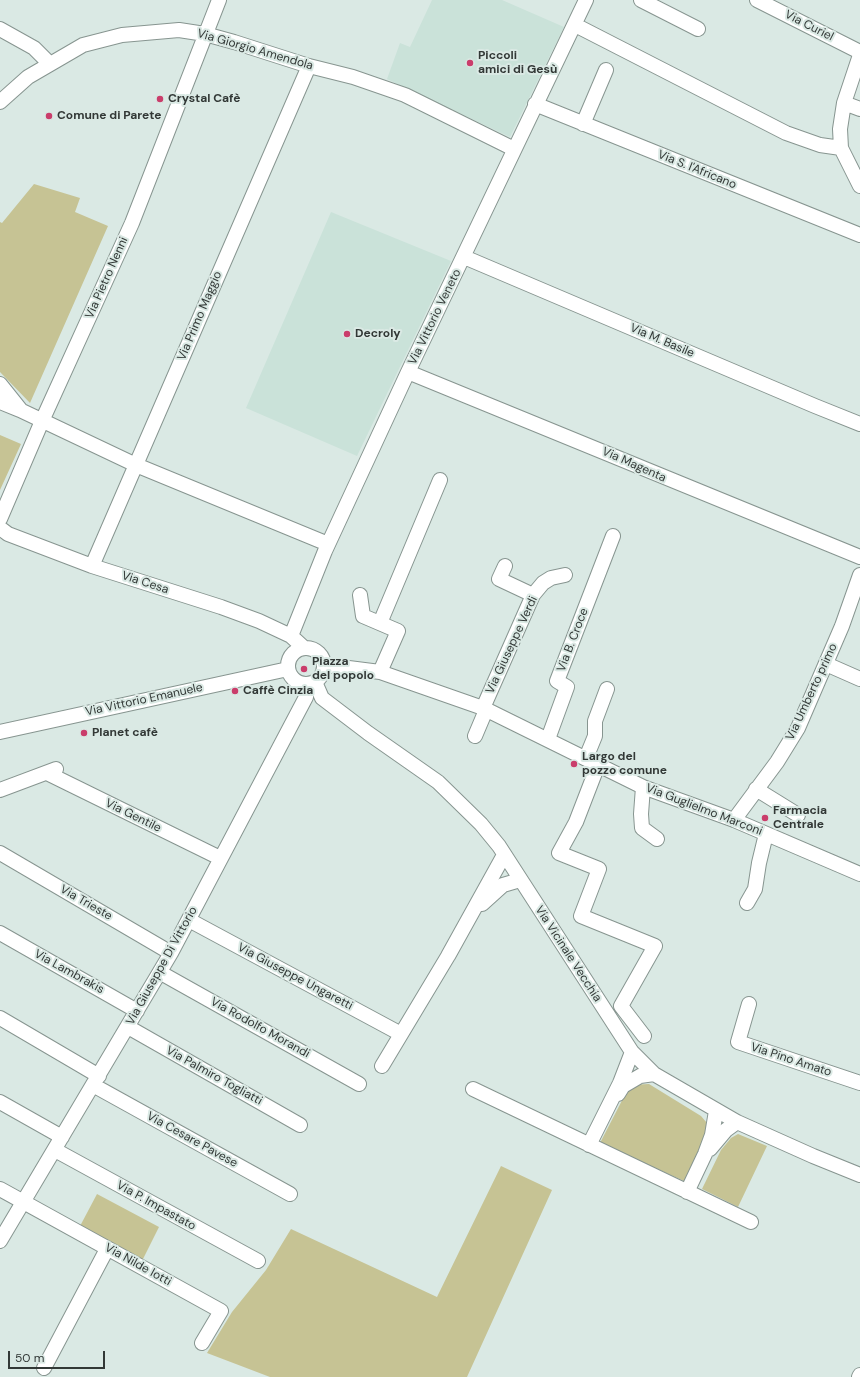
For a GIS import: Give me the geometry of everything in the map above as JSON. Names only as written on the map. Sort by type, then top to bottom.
[{"type":"street","name":"Via Pietro Nenni","points":[[0,519],[42,421],[132,223],[219,0]]},
{"type":"street","name":"Via Vittorio Veneto","points":[[291,636],[328,544],[535,104],[577,25],[586,0]]},
{"type":"street","points":[[641,0],[698,29]]},
{"type":"street","name":"Via Curiel","points":[[757,0],[860,52]]},
{"type":"street","points":[[577,25],[786,132],[820,145],[841,148]]},
{"type":"street","points":[[0,29],[34,48],[50,64]]},
{"type":"street","name":"Via Giorgio Amendola","points":[[0,102],[28,77],[83,45],[122,35],[179,30],[205,34],[309,66],[353,77],[405,95],[514,149]]},
{"type":"street","points":[[860,55],[844,103],[840,129],[841,148],[860,186]]},
{"type":"street","name":"Via Primo Maggio","points":[[92,566],[309,66]]},
{"type":"street","points":[[583,124],[606,70]]},
{"type":"street","points":[[844,103],[860,109]]},
{"type":"street","name":"Via S. l'Africano","points":[[535,104],[860,235]]},
{"type":"street","name":"Via M. Basile","points":[[464,257],[860,424]]},
{"type":"street","name":"Via Magenta","points":[[408,372],[860,557]]},
{"type":"street","points":[[0,384],[20,410]]},
{"type":"street","points":[[0,402],[136,465],[328,544]]},
{"type":"street","points":[[380,623],[440,480]]},
{"type":"street","name":"Via Cesa","points":[[0,528],[8,534],[92,566],[221,607],[259,621],[291,636],[303,647]]},
{"type":"street","name":"Via B. Croce","points":[[548,740],[567,687],[557,680],[613,536]]},
{"type":"street","points":[[505,566],[499,579],[533,595]]},
{"type":"street","name":"Via Umberto primo","points":[[734,820],[777,762],[798,728],[842,626],[860,575]]},
{"type":"street","name":"Via Giuseppe Verdi","points":[[475,736],[484,709],[533,595],[543,583],[551,578],[565,576]]},
{"type":"street","points":[[360,595],[363,616],[398,631],[380,672]]},
{"type":"street","points":[[303,647],[318,651],[323,657],[325,665],[324,672],[311,683],[302,684],[293,678],[288,669],[288,663],[293,653],[303,647]]},
{"type":"street","points":[[826,664],[860,679]]},
{"type":"street","name":"Via Guglielmo Marconi","points":[[325,665],[380,672],[484,709],[643,787],[734,820],[860,874]]},
{"type":"street","name":"Via Vittorio Emanuele","points":[[0,732],[288,669]]},
{"type":"street","name":"Via Vicinale Vecchia","points":[[311,683],[322,698],[368,733],[438,782],[481,824],[504,855],[632,1052],[654,1074],[737,1122],[860,1175]]},
{"type":"street","name":"Via Giuseppe Di Vittorio","points":[[0,1241],[22,1202],[55,1150],[161,973],[220,858],[306,697],[311,683]]},
{"type":"street","points":[[607,689],[595,721],[592,761],[576,822],[559,853],[599,869],[581,916],[654,946],[622,1006],[644,1036]]},
{"type":"street","name":"Via Gentile","points":[[0,790],[53,770],[220,858]]},
{"type":"street","points":[[643,787],[641,814],[642,828],[657,839]]},
{"type":"street","points":[[756,789],[798,815]]},
{"type":"street","points":[[754,897],[759,863],[766,834]]},
{"type":"street","name":"Via Trieste","points":[[0,853],[171,953]]},
{"type":"street","points":[[382,1066],[448,956],[504,855]]},
{"type":"street","points":[[448,956],[481,906],[503,884],[520,880]]},
{"type":"street","name":"Via Giuseppe Ungaretti","points":[[189,920],[401,1034]]},
{"type":"street","name":"Via Lambrakis","points":[[0,934],[137,1011]]},
{"type":"street","name":"Via Rodolfo Morandi","points":[[161,973],[359,1084]]},
{"type":"street","name":"Via Pino Amato","points":[[749,1004],[738,1042],[860,1083]]},
{"type":"street","name":"Via Cesare Pavese","points":[[0,1018],[96,1080],[290,1194]]},
{"type":"street","name":"Via Palmiro Togliatti","points":[[128,1027],[300,1125]]},
{"type":"street","points":[[589,1145],[608,1109],[626,1070],[632,1052]]},
{"type":"street","points":[[608,1109],[623,1086],[640,1076],[654,1074]]},
{"type":"street","points":[[473,1089],[751,1222]]},
{"type":"street","points":[[0,1102],[62,1137]]},
{"type":"street","points":[[687,1192],[706,1154],[712,1135],[716,1111]]},
{"type":"street","points":[[706,1154],[726,1130],[737,1122]]},
{"type":"street","name":"Via P. Impastato","points":[[55,1150],[258,1261]]},
{"type":"street","name":"Via Nilde Iotti","points":[[0,1189],[221,1311],[202,1343]]},
{"type":"street","points":[[44,1368],[107,1249]]},
{"type":"shaded area","name":"Piccoli amici di Gesù","points":[[432,0],[502,0],[564,27],[510,137],[387,79],[400,43],[410,47]]},
{"type":"shaded area","points":[[34,184],[80,198],[75,212],[108,226],[30,403],[0,372],[0,222],[2,223]]},
{"type":"shaded area","name":"Decroly","points":[[331,212],[451,261],[357,456],[246,408]]},
{"type":"shaded area","points":[[0,435],[21,444],[0,490]]},
{"type":"shaded area","points":[[649,1084],[701,1116],[707,1123],[707,1131],[704,1140],[684,1181],[600,1143],[630,1085]]},
{"type":"shaded area","points":[[738,1134],[767,1146],[738,1207],[702,1189],[721,1150],[731,1138]]},
{"type":"shaded area","points":[[501,1166],[552,1190],[467,1377],[270,1377],[207,1353],[232,1312],[266,1270],[291,1229],[437,1297]]},
{"type":"shaded area","points":[[97,1194],[159,1227],[142,1261],[79,1228]]},
{"type":"place","name":"Piccoli amici di Gesù","points":[[470,63]]},
{"type":"place","name":"Crystal Cafè","points":[[160,99]]},
{"type":"place","name":"Comune di Parete","points":[[49,116]]},
{"type":"place","name":"Decroly","points":[[347,334]]},
{"type":"place","name":"Piazza del popolo","points":[[304,669]]},
{"type":"place","name":"Caffè Cinzia","points":[[235,691]]},
{"type":"place","name":"Planet cafè","points":[[84,733]]},
{"type":"place","name":"Largo del pozzo comune","points":[[574,764]]},
{"type":"place","name":"Farmacia Centrale","points":[[765,818]]}]
